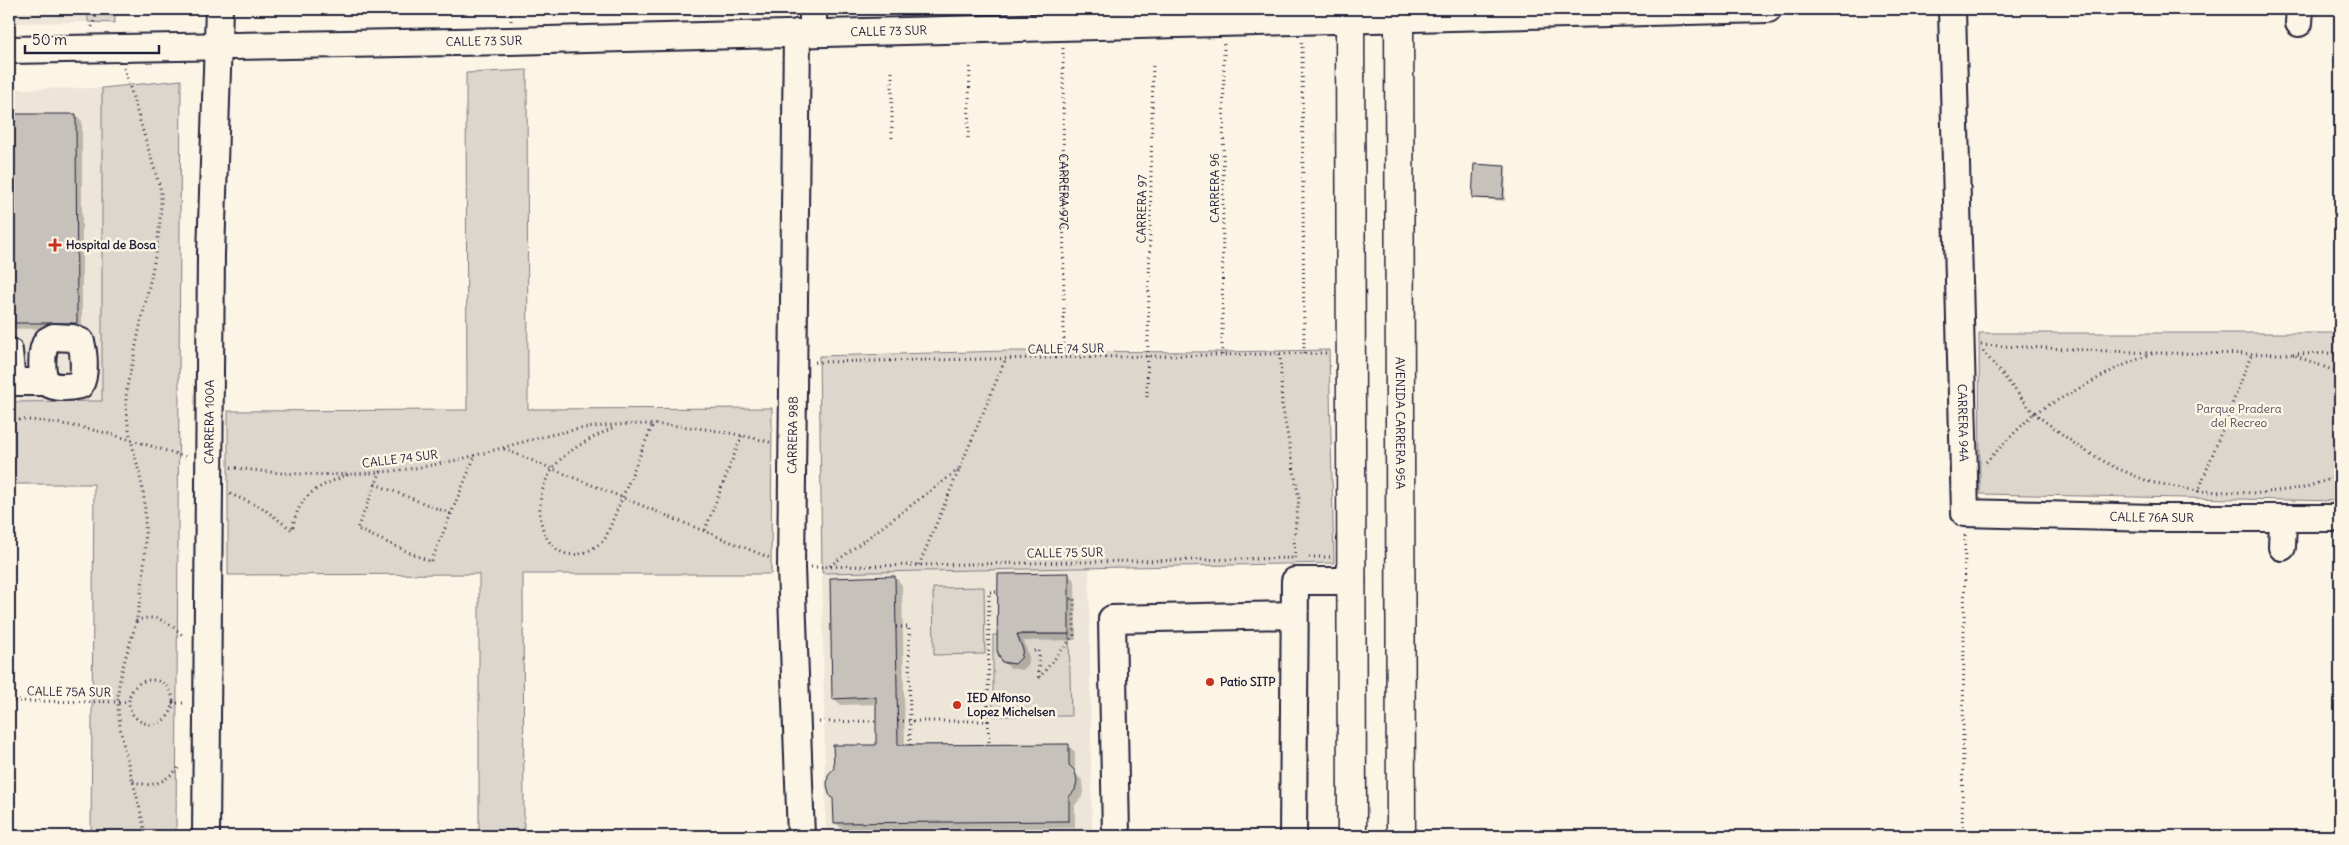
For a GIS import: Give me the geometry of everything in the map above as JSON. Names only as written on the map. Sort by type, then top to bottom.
[{"type":"main road","name":"AVENIDA CARRERA 95A","points":[[1399,13],[1401,836]]},
{"type":"main road","points":[[1350,14],[1352,836]]},
{"type":"street","name":"CARRERA 100A","points":[[206,836],[211,254],[219,9]]},
{"type":"street","name":"CALLE 73 SUR","points":[[9,50],[218,46],[808,25],[1063,26],[1112,17],[1224,22],[1302,20],[1350,14],[1768,9]]},
{"type":"street","name":"CARRERA 94A","points":[[1952,9],[1965,513]]},
{"type":"street","name":"CARRERA 98B","points":[[801,836],[792,568],[793,448],[794,362],[808,25]]},
{"type":"street","points":[[9,351],[10,382],[46,382]]},
{"type":"street","name":"CALLE 76A SUR","points":[[1965,513],[2188,518],[2340,518]]},
{"type":"street","points":[[2282,547],[2283,519]]},
{"type":"street","points":[[1293,836],[1295,581],[1352,581]]},
{"type":"street","points":[[1116,836],[1112,619],[1294,615]]},
{"type":"path","points":[[91,33],[98,9]]},
{"type":"path","points":[[1302,20],[1304,354]]},
{"type":"path","name":"CARRERA 96","points":[[1222,355],[1224,22]]},
{"type":"path","name":"CARRERA 97C","points":[[1063,26],[1064,358]]},
{"type":"path","points":[[118,48],[161,192],[160,234],[142,309],[126,399],[129,438],[145,510],[142,584],[136,621],[121,671],[117,702],[122,738],[145,836]]},
{"type":"path","name":"CARRERA 97","points":[[1148,397],[1153,63]]},
{"type":"path","points":[[968,138],[970,66]]},
{"type":"path","points":[[892,68],[892,138]]},
{"type":"path","points":[[2340,354],[2154,353],[1979,345],[2034,412],[2079,447],[2114,467],[2150,482],[2198,491],[2258,493],[2303,488],[2340,476]]},
{"type":"path","name":"CALLE 74 SUR","points":[[794,362],[1330,353]]},
{"type":"path","points":[[1964,478],[1980,469],[2034,412],[2120,367],[2154,353]]},
{"type":"path","points":[[2188,518],[2252,353]]},
{"type":"path","points":[[1280,354],[1282,404],[1299,499],[1294,538],[1295,558]]},
{"type":"path","points":[[2291,354],[2340,373]]},
{"type":"path","points":[[919,565],[1006,358]]},
{"type":"path","name":"CALLE 74 SUR","points":[[9,421],[21,418],[80,426],[129,438],[209,463],[276,472],[352,473],[437,464],[504,449],[574,430],[614,427],[708,428],[793,448]]},
{"type":"path","points":[[614,427],[578,446],[561,459],[543,485],[539,517],[541,528],[548,541],[556,549],[565,553],[580,555],[593,551],[605,539],[652,426]]},
{"type":"path","points":[[705,530],[742,435]]},
{"type":"path","points":[[504,449],[705,530],[792,568]]},
{"type":"path","points":[[381,471],[357,529],[431,562],[475,456]]},
{"type":"path","points":[[829,567],[961,467]]},
{"type":"path","points":[[208,491],[222,492],[262,507],[292,530],[296,513],[303,500],[325,484],[352,473]]},
{"type":"path","points":[[375,484],[451,514]]},
{"type":"path","points":[[1962,836],[1965,513]]},
{"type":"path","name":"CALLE 75 SUR","points":[[792,568],[1340,557]]},
{"type":"path","points":[[989,744],[989,592],[998,592]]},
{"type":"path","points":[[1034,651],[1039,651],[1039,678],[1074,635],[1074,598],[1069,599]]},
{"type":"path","points":[[136,621],[148,617],[162,620],[176,628],[183,636]]},
{"type":"path","points":[[896,627],[909,627],[910,744]]},
{"type":"path","points":[[154,680],[160,682],[170,692],[172,706],[165,719],[151,725],[137,720],[129,708],[129,702],[134,687],[140,683],[154,680]]},
{"type":"path","name":"CALLE 75A SUR","points":[[9,700],[129,702]]},
{"type":"path","points":[[898,721],[988,720]]},
{"type":"path","points":[[818,722],[876,721]]},
{"type":"path","points":[[133,781],[147,785],[156,784],[164,781],[181,765]]},
{"type":"shaded area","points":[[9,9],[88,9],[88,22],[9,23]]},
{"type":"shaded area","name":"Hospital de Bosa","points":[[102,88],[102,401],[9,402],[9,89]]},
{"type":"shaded area","name":"IED Alfonso Lopez Michelsen","points":[[1089,568],[1092,836],[826,836],[822,573]]},
{"type":"green space","points":[[88,9],[115,9],[115,23],[88,22]]},
{"type":"green space","points":[[527,70],[528,409],[772,408],[771,574],[523,574],[524,836],[479,836],[479,574],[228,575],[228,411],[467,410],[466,73]]},
{"type":"green space","points":[[181,80],[176,836],[91,836],[94,484],[9,484],[9,402],[102,401],[102,88]]},
{"type":"green space","name":"Parque Pradera del Recreo","points":[[1979,333],[2340,333],[2340,501],[1980,494]]},
{"type":"green space","points":[[1329,350],[1334,563],[822,573],[819,356],[1008,351],[1221,352]]},
{"type":"green space","points":[[984,587],[985,654],[934,655],[933,588]]},
{"type":"green space","points":[[1069,634],[1071,716],[993,716],[993,635]],"holes":[[[997,650],[1023,650],[1018,661],[1006,664],[999,658]]]},
{"type":"building","points":[[9,114],[76,114],[77,323],[9,323]]},
{"type":"building","points":[[1474,164],[1505,166],[1503,199],[1472,198]]},
{"type":"building","points":[[1069,573],[1069,634],[1017,634],[1023,650],[1021,658],[1015,664],[1002,662],[997,650],[998,574]]},
{"type":"building","points":[[895,576],[898,745],[1069,744],[1069,765],[1075,771],[1077,781],[1075,790],[1069,797],[1069,821],[834,823],[833,799],[829,794],[827,785],[828,775],[834,768],[833,745],[876,745],[876,697],[832,699],[830,578]]},
{"type":"place","name":"Hospital de Bosa","points":[[55,245]]},
{"type":"place","name":"Patio SITP","points":[[1210,682]]},
{"type":"place","name":"IED Alfonso Lopez Michelsen","points":[[957,705]]}]
